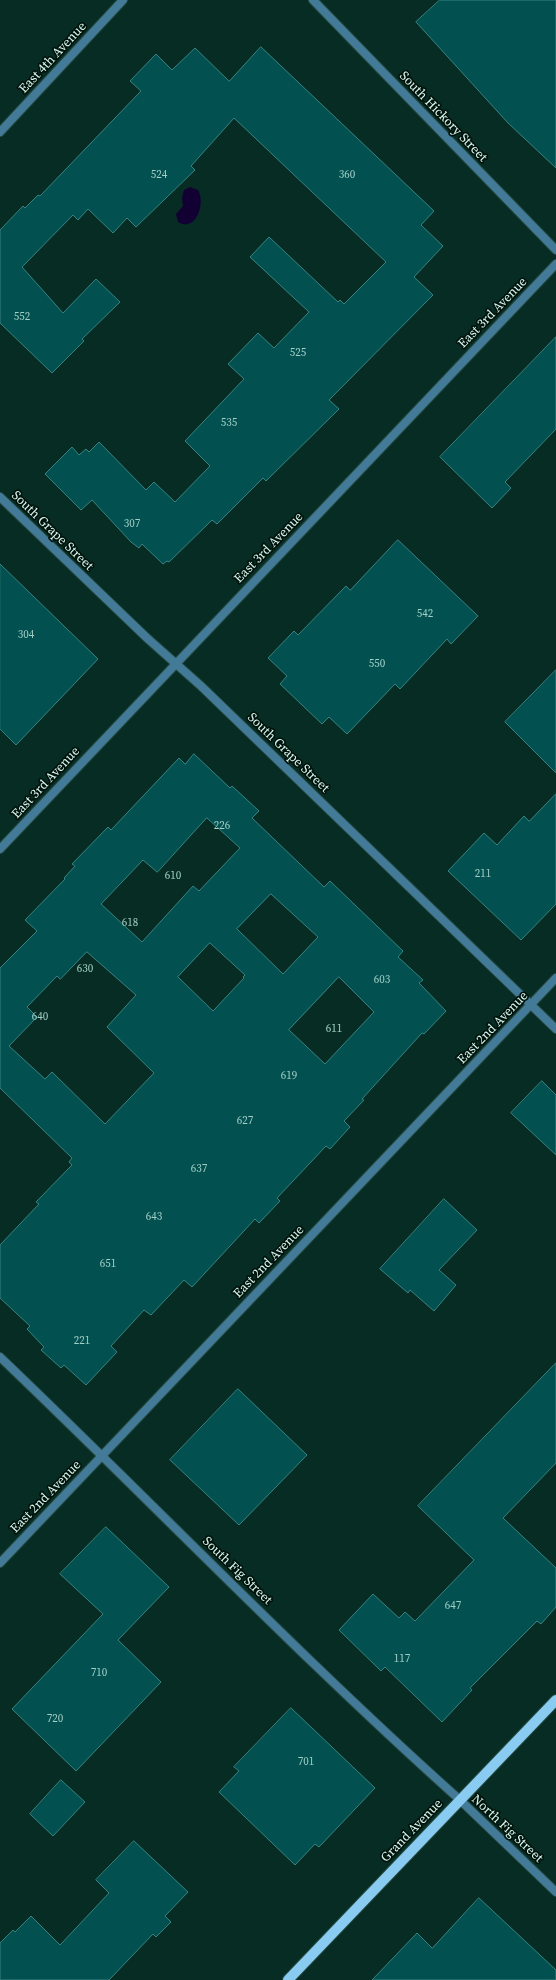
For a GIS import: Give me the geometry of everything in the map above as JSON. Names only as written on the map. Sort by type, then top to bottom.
[{"type":"main road","name":"Grand Avenue","points":[[288,1980],[556,1700]]},
{"type":"street","name":"East 4th Avenue","points":[[0,132],[123,0]]},
{"type":"street","name":"South Hickory Street","points":[[313,0],[556,250]]},
{"type":"street","name":"East 3rd Avenue","points":[[0,849],[556,264]]},
{"type":"street","name":"South Grape Street","points":[[0,497],[147,638],[176,663],[556,1030]]},
{"type":"street","name":"East 2nd Avenue","points":[[0,1563],[556,978]]},
{"type":"street","name":"South Fig Street","points":[[0,1357],[419,1763],[460,1800]]},
{"type":"street","name":"North Fig Street","points":[[460,1800],[556,1892]]},
{"type":"shaded area","points":[[190,187],[198,190],[201,202],[200,209],[194,220],[190,223],[184,224],[178,222],[176,214],[183,206],[182,198],[184,190]]},
{"type":"building","points":[[440,0],[556,0],[556,168],[508,123],[416,22]]},
{"type":"building","points":[[261,47],[434,211],[421,225],[443,246],[414,277],[433,295],[329,400],[339,409],[266,481],[263,478],[217,524],[212,520],[169,562],[167,561],[163,564],[142,544],[139,548],[131,542],[92,500],[81,510],[45,474],[72,447],[79,455],[86,449],[89,452],[99,442],[146,490],[154,482],[175,502],[210,466],[185,441],[244,379],[228,364],[258,333],[274,348],[309,312],[250,257],[269,237],[338,302],[340,300],[344,304],[386,262],[234,118],[191,166],[195,170],[136,227],[127,218],[113,233],[88,209],[78,220],[73,215],[22,267],[63,313],[96,279],[120,302],[82,339],[84,341],[52,373],[0,323],[0,230],[23,206],[25,208],[38,195],[40,196],[141,91],[130,81],[156,54],[172,70],[195,48],[229,81]]},
{"type":"building","points":[[556,337],[556,429],[505,482],[511,488],[492,508],[440,457]]},
{"type":"building","points":[[398,540],[478,616],[451,644],[447,639],[400,689],[395,684],[347,734],[329,717],[322,724],[280,684],[287,676],[268,658],[294,631],[298,635],[346,586],[350,590]]},
{"type":"building","points":[[0,564],[98,659],[16,745],[0,729]]},
{"type":"building","points":[[556,670],[556,773],[505,722]]},
{"type":"building","points":[[194,754],[230,788],[232,786],[259,811],[252,818],[324,887],[330,881],[403,951],[398,957],[423,980],[419,983],[446,1011],[424,1034],[422,1033],[362,1099],[364,1100],[344,1121],[350,1127],[330,1149],[326,1146],[277,1198],[280,1201],[259,1223],[255,1219],[192,1287],[184,1280],[151,1315],[144,1310],[111,1346],[117,1352],[86,1385],[64,1365],[61,1368],[41,1350],[44,1347],[27,1329],[30,1326],[0,1298],[0,1245],[39,1204],[36,1202],[72,1165],[69,1162],[72,1158],[0,1088],[0,968],[37,931],[25,920],[65,879],[64,878],[75,866],[72,864],[108,827],[111,830],[179,758],[185,764]],"holes":[[[207,818],[240,848],[199,891],[193,886],[142,942],[101,904],[143,860],[157,872]],[[271,894],[318,937],[283,974],[237,929]],[[210,943],[245,975],[243,977],[244,978],[213,1011],[178,977]],[[87,952],[136,995],[107,1027],[154,1073],[105,1124],[52,1072],[45,1079],[9,1046],[37,1017],[27,1007],[57,976],[60,979]],[[339,977],[374,1012],[325,1064],[289,1030]]]},
{"type":"building","points":[[556,794],[556,904],[521,940],[448,871],[484,833],[497,845],[524,816],[529,821]]},
{"type":"building","points":[[542,1081],[556,1095],[556,1155],[511,1113]]},
{"type":"building","points":[[444,1199],[477,1230],[439,1270],[456,1285],[434,1311],[410,1290],[408,1293],[380,1269]]},
{"type":"building","points":[[556,1363],[556,1463],[503,1518],[556,1568],[556,1607],[541,1624],[537,1621],[470,1688],[472,1690],[442,1722],[385,1667],[381,1671],[339,1630],[373,1594],[399,1618],[405,1612],[415,1621],[474,1560],[418,1506]]},
{"type":"building","points":[[238,1389],[307,1455],[239,1525],[170,1460]]},
{"type":"building","points":[[106,1527],[169,1587],[118,1640],[161,1682],[76,1771],[12,1709],[103,1614],[60,1574]]},
{"type":"building","points":[[291,1708],[375,1788],[319,1847],[315,1844],[295,1865],[219,1792],[239,1771],[234,1767]]},
{"type":"building","points":[[61,1780],[85,1802],[53,1836],[30,1814]]},
{"type":"building","points":[[134,1841],[188,1892],[165,1916],[171,1922],[156,1937],[153,1934],[109,1980],[0,1980],[0,1943],[13,1930],[15,1932],[31,1916],[60,1945],[109,1893],[96,1880]]},
{"type":"building","points":[[479,1898],[556,1970],[556,1980],[372,1980],[417,1933],[432,1948]]}]
